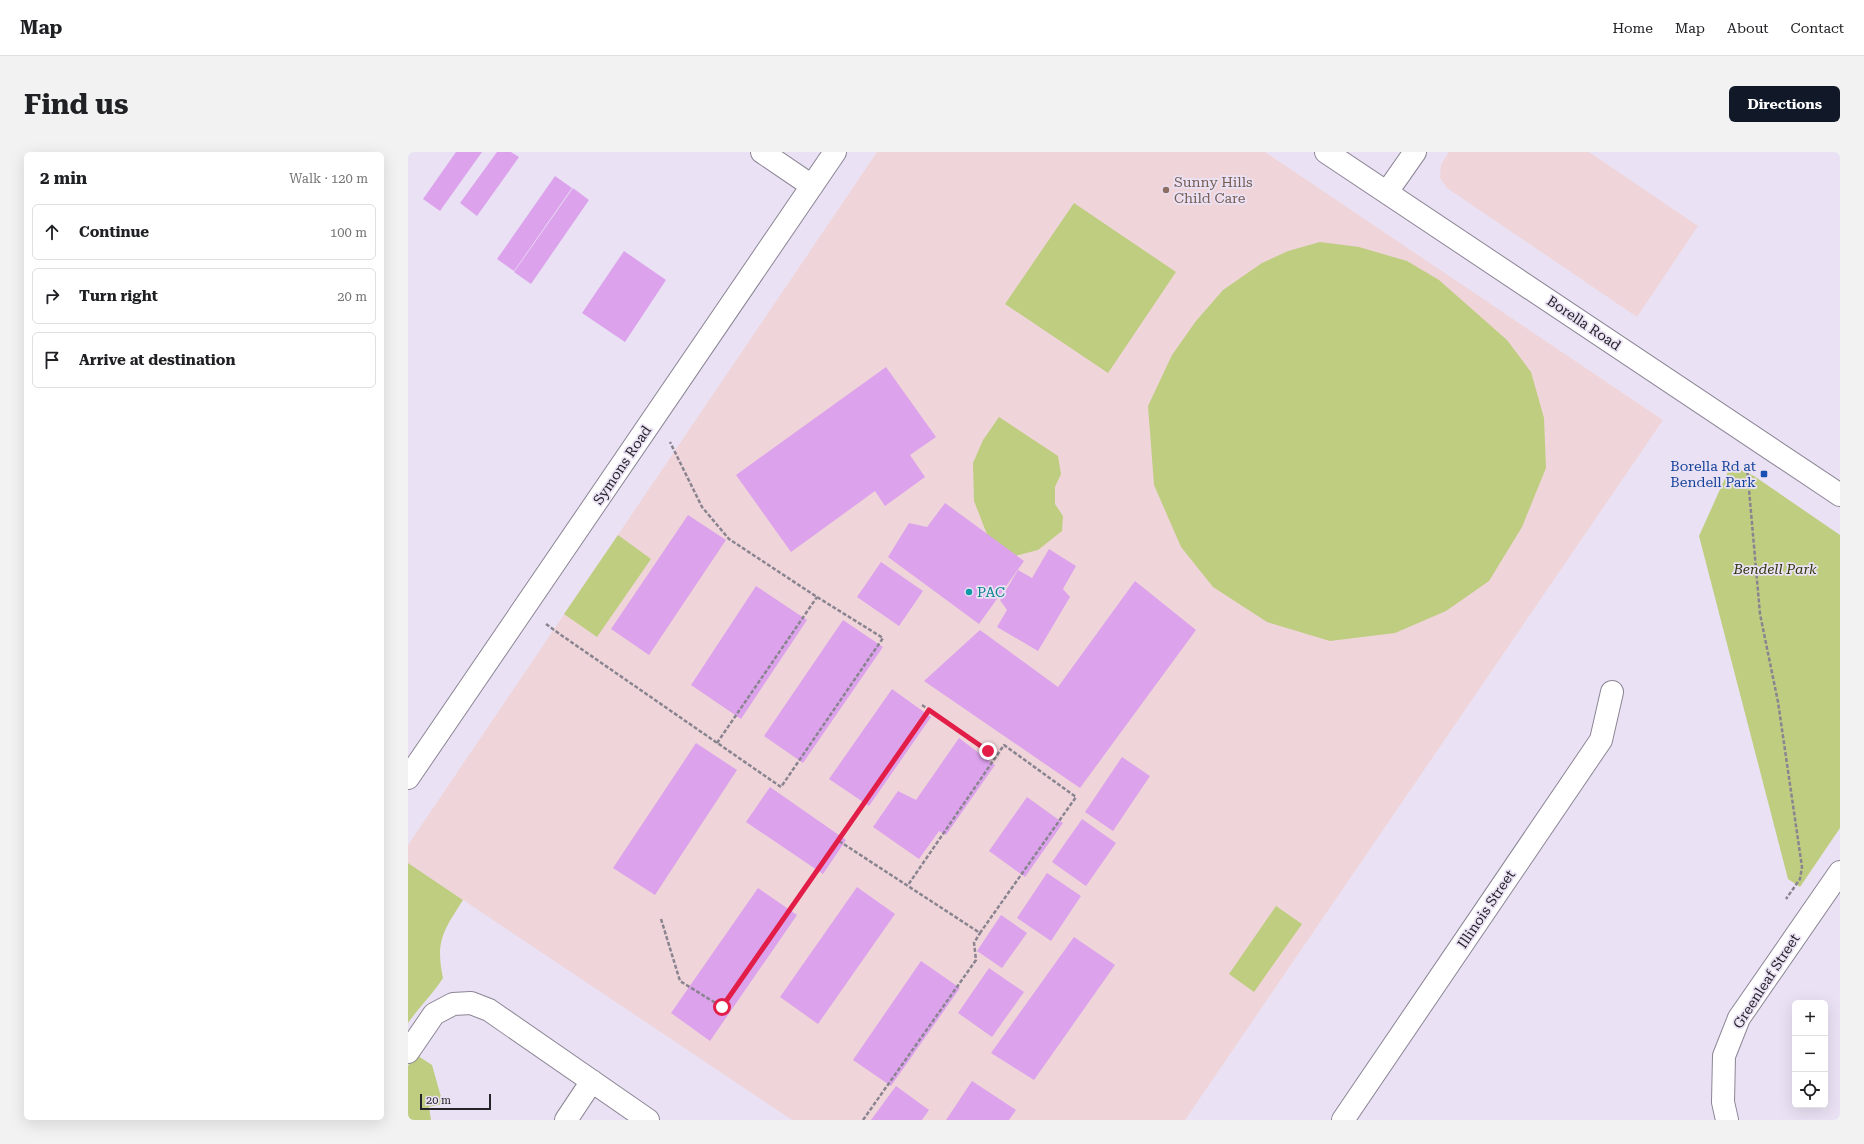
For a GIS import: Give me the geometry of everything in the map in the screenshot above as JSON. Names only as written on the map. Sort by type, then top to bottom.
[{"type":"street","points":[[762,152],[812,186]]},
{"type":"street","name":"Symons Road","points":[[408,778],[835,152]]},
{"type":"street","name":"Borella Road","points":[[1326,152],[1840,495]]},
{"type":"street","points":[[1387,192],[1415,152]]},
{"type":"street","name":"Illinois Street","points":[[1343,1120],[1601,740],[1612,692]]},
{"type":"street","name":"Greenleaf Street","points":[[1725,1111],[1724,1056],[1739,1018],[1840,872]]},
{"type":"street","points":[[408,1052],[434,1014],[453,1004],[471,1003],[489,1010],[648,1120]]},
{"type":"street","points":[[566,1120],[592,1081]]},
{"type":"path","points":[[546,624],[781,787],[883,638],[817,597],[729,539],[702,507],[670,442]]},
{"type":"path","points":[[1747,467],[1760,614],[1778,702],[1802,867],[1800,879],[1786,899]]},
{"type":"path","points":[[717,743],[817,597]]},
{"type":"path","points":[[922,705],[996,756]]},
{"type":"path","points":[[661,919],[680,981],[722,1007],[929,710]]},
{"type":"path","points":[[863,1120],[976,960],[974,943],[980,933],[1076,796],[1004,745],[908,885]]},
{"type":"path","points":[[839,841],[980,933]]},
{"type":"shaded area","points":[[877,152],[1265,152],[1663,420],[1185,1120],[792,1120],[408,863],[408,845]]},
{"type":"shaded area","points":[[1449,152],[1589,152],[1698,226],[1637,317],[1447,188],[1440,178],[1441,164]]},
{"type":"green space","points":[[1074,203],[1176,272],[1108,373],[1005,304]]},
{"type":"green space","points":[[1320,242],[1359,247],[1407,261],[1439,280],[1507,340],[1531,372],[1544,418],[1546,468],[1522,527],[1489,581],[1446,611],[1395,633],[1330,641],[1267,622],[1213,587],[1181,547],[1154,485],[1148,406],[1172,355],[1196,321],[1223,290],[1262,263],[1288,251]]},
{"type":"green space","points":[[999,417],[1058,456],[1061,474],[1055,487],[1055,504],[1063,516],[1062,531],[1038,550],[1011,557],[990,542],[974,501],[973,463],[983,440]]},
{"type":"green space","name":"Bendell Park","points":[[1731,465],[1754,476],[1840,535],[1840,828],[1800,887],[1788,879],[1699,536]]},
{"type":"green space","points":[[618,535],[651,559],[597,637],[564,614]]},
{"type":"green space","points":[[408,863],[463,900],[446,928],[443,936],[440,954],[443,978],[408,1023]]},
{"type":"green space","points":[[1276,906],[1302,924],[1254,992],[1229,974]]},
{"type":"green space","points":[[415,1054],[432,1065],[443,1104],[429,1107],[431,1120],[408,1120],[408,1066]]},
{"type":"building","points":[[456,152],[482,152],[440,211],[423,199]]},
{"type":"building","points":[[497,152],[511,152],[519,157],[477,216],[460,203]]},
{"type":"building","points":[[555,176],[572,188],[514,271],[497,259]]},
{"type":"building","points":[[573,188],[589,200],[531,284],[514,272]]},
{"type":"building","points":[[624,251],[666,280],[625,342],[582,313]]},
{"type":"building","points":[[886,367],[936,437],[910,455],[925,477],[885,506],[875,491],[791,552],[736,475]]},
{"type":"building","name":"PAC","points":[[945,503],[1024,561],[979,624],[888,557],[909,523],[927,527]]},
{"type":"building","points":[[688,515],[726,540],[649,655],[611,629]]},
{"type":"building","points":[[1049,549],[1076,566],[1063,589],[1070,597],[1038,651],[997,627],[1007,610],[1000,600],[1018,570],[1032,578]]},
{"type":"building","points":[[881,562],[923,591],[899,626],[857,597]]},
{"type":"building","points":[[1135,581],[1196,630],[1080,788],[924,681],[980,630],[1058,687]]},
{"type":"building","points":[[756,586],[807,620],[741,719],[691,685]]},
{"type":"building","points":[[843,620],[883,647],[803,763],[764,736]]},
{"type":"building","points":[[892,689],[931,717],[869,806],[829,779]]},
{"type":"building","points":[[959,738],[995,765],[946,835],[939,831],[919,859],[873,827],[898,791],[916,800]]},
{"type":"building","points":[[696,743],[737,770],[655,895],[613,868]]},
{"type":"building","points":[[1122,757],[1150,776],[1113,831],[1085,812]]},
{"type":"building","points":[[770,787],[846,840],[823,874],[746,822]]},
{"type":"building","points":[[1027,797],[1063,823],[1025,877],[989,851]]},
{"type":"building","points":[[1082,819],[1116,843],[1086,886],[1052,862]]},
{"type":"building","points":[[1047,873],[1081,896],[1051,941],[1017,918]]},
{"type":"building","points":[[857,887],[895,914],[818,1024],[780,997]]},
{"type":"building","points":[[758,888],[797,915],[710,1041],[671,1013]]},
{"type":"building","points":[[1001,915],[1027,933],[1002,968],[977,951]]},
{"type":"building","points":[[1074,937],[1115,965],[1034,1080],[991,1053]]},
{"type":"building","points":[[921,961],[960,988],[891,1086],[853,1060]]},
{"type":"building","points":[[989,968],[1024,992],[992,1037],[958,1013]]},
{"type":"building","points":[[972,1081],[1016,1110],[1009,1120],[946,1120]]},
{"type":"building","points":[[896,1086],[929,1110],[922,1120],[871,1120]]},
{"type":"place","name":"Sunny Hills Child Care","points":[[1166,190]]},
{"type":"place","name":"Borella Rd at Bendell Park","points":[[1764,474]]},
{"type":"place","name":"PAC","points":[[969,592]]},
{"type":"route","points":[[722,1007],[929,710],[988,751]]}]
